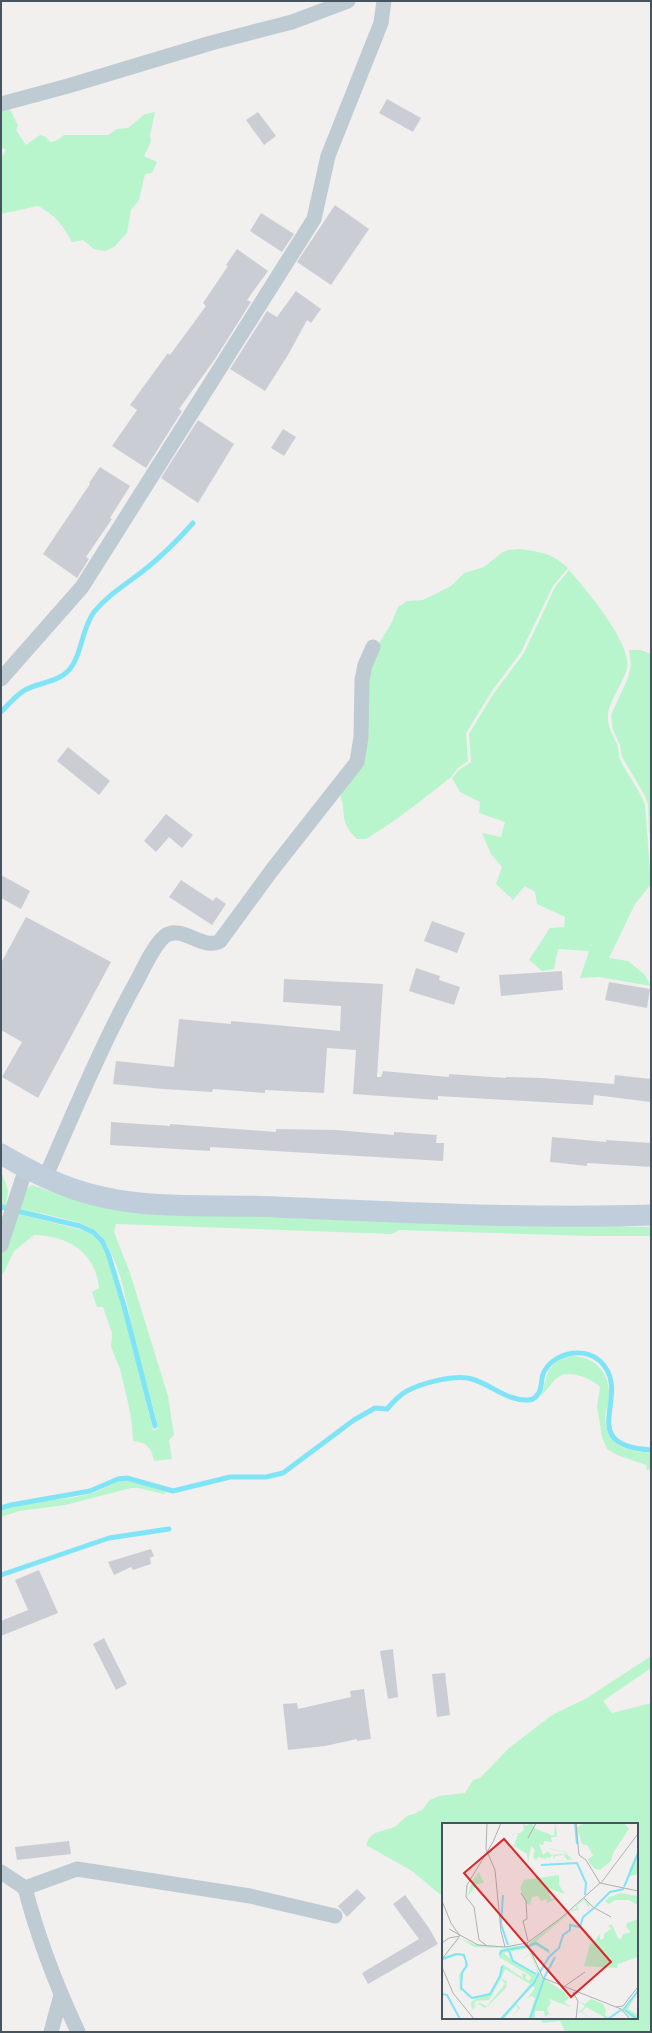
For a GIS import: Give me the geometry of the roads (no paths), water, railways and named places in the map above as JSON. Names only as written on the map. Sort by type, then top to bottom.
[{"type":"main road","points":[[1,1154],[45,1178],[77,1191],[100,1197],[158,1204],[270,1206],[540,1217],[651,1215]]},
{"type":"street","points":[[1,104],[68,86],[197,47],[292,22],[348,1]]},
{"type":"street","points":[[1,679],[82,587],[314,219],[328,156],[380,23],[384,1]]},
{"type":"street","points":[[45,1178],[128,997],[148,961],[164,937],[169,934],[179,934],[208,943],[215,944],[220,941],[272,870],[357,762],[361,737],[362,680],[373,647]]},
{"type":"street","points":[[1,1245],[26,1168]]},
{"type":"street","points":[[25,1888],[77,1869],[250,1896],[335,1916]]},
{"type":"street","points":[[1,1872],[25,1888],[43,1949],[61,1995],[78,2032]]},
{"type":"street","points":[[51,2032],[61,1995]]},
{"type":"waterway","points":[[1,712],[15,697],[25,690],[58,678],[67,672],[76,659],[86,627],[99,606],[156,560],[193,523]]},
{"type":"waterway","points":[[1,1207],[9,1209]]},
{"type":"waterway","points":[[17,1211],[80,1226],[93,1232],[102,1241],[108,1253],[124,1306],[155,1426]]},
{"type":"waterway","points":[[1,1508],[90,1491],[118,1479],[127,1478],[173,1491],[230,1477],[266,1477],[283,1473],[354,1420],[375,1408],[387,1409],[401,1395],[413,1388],[448,1378],[465,1378],[472,1379],[513,1398],[529,1400],[535,1397],[539,1392],[543,1374],[553,1361],[568,1354],[577,1353],[593,1356],[600,1361],[609,1374],[612,1388],[609,1428],[615,1439],[628,1446],[651,1450]]},
{"type":"waterway","points":[[1,1575],[109,1538],[169,1529]]}]
